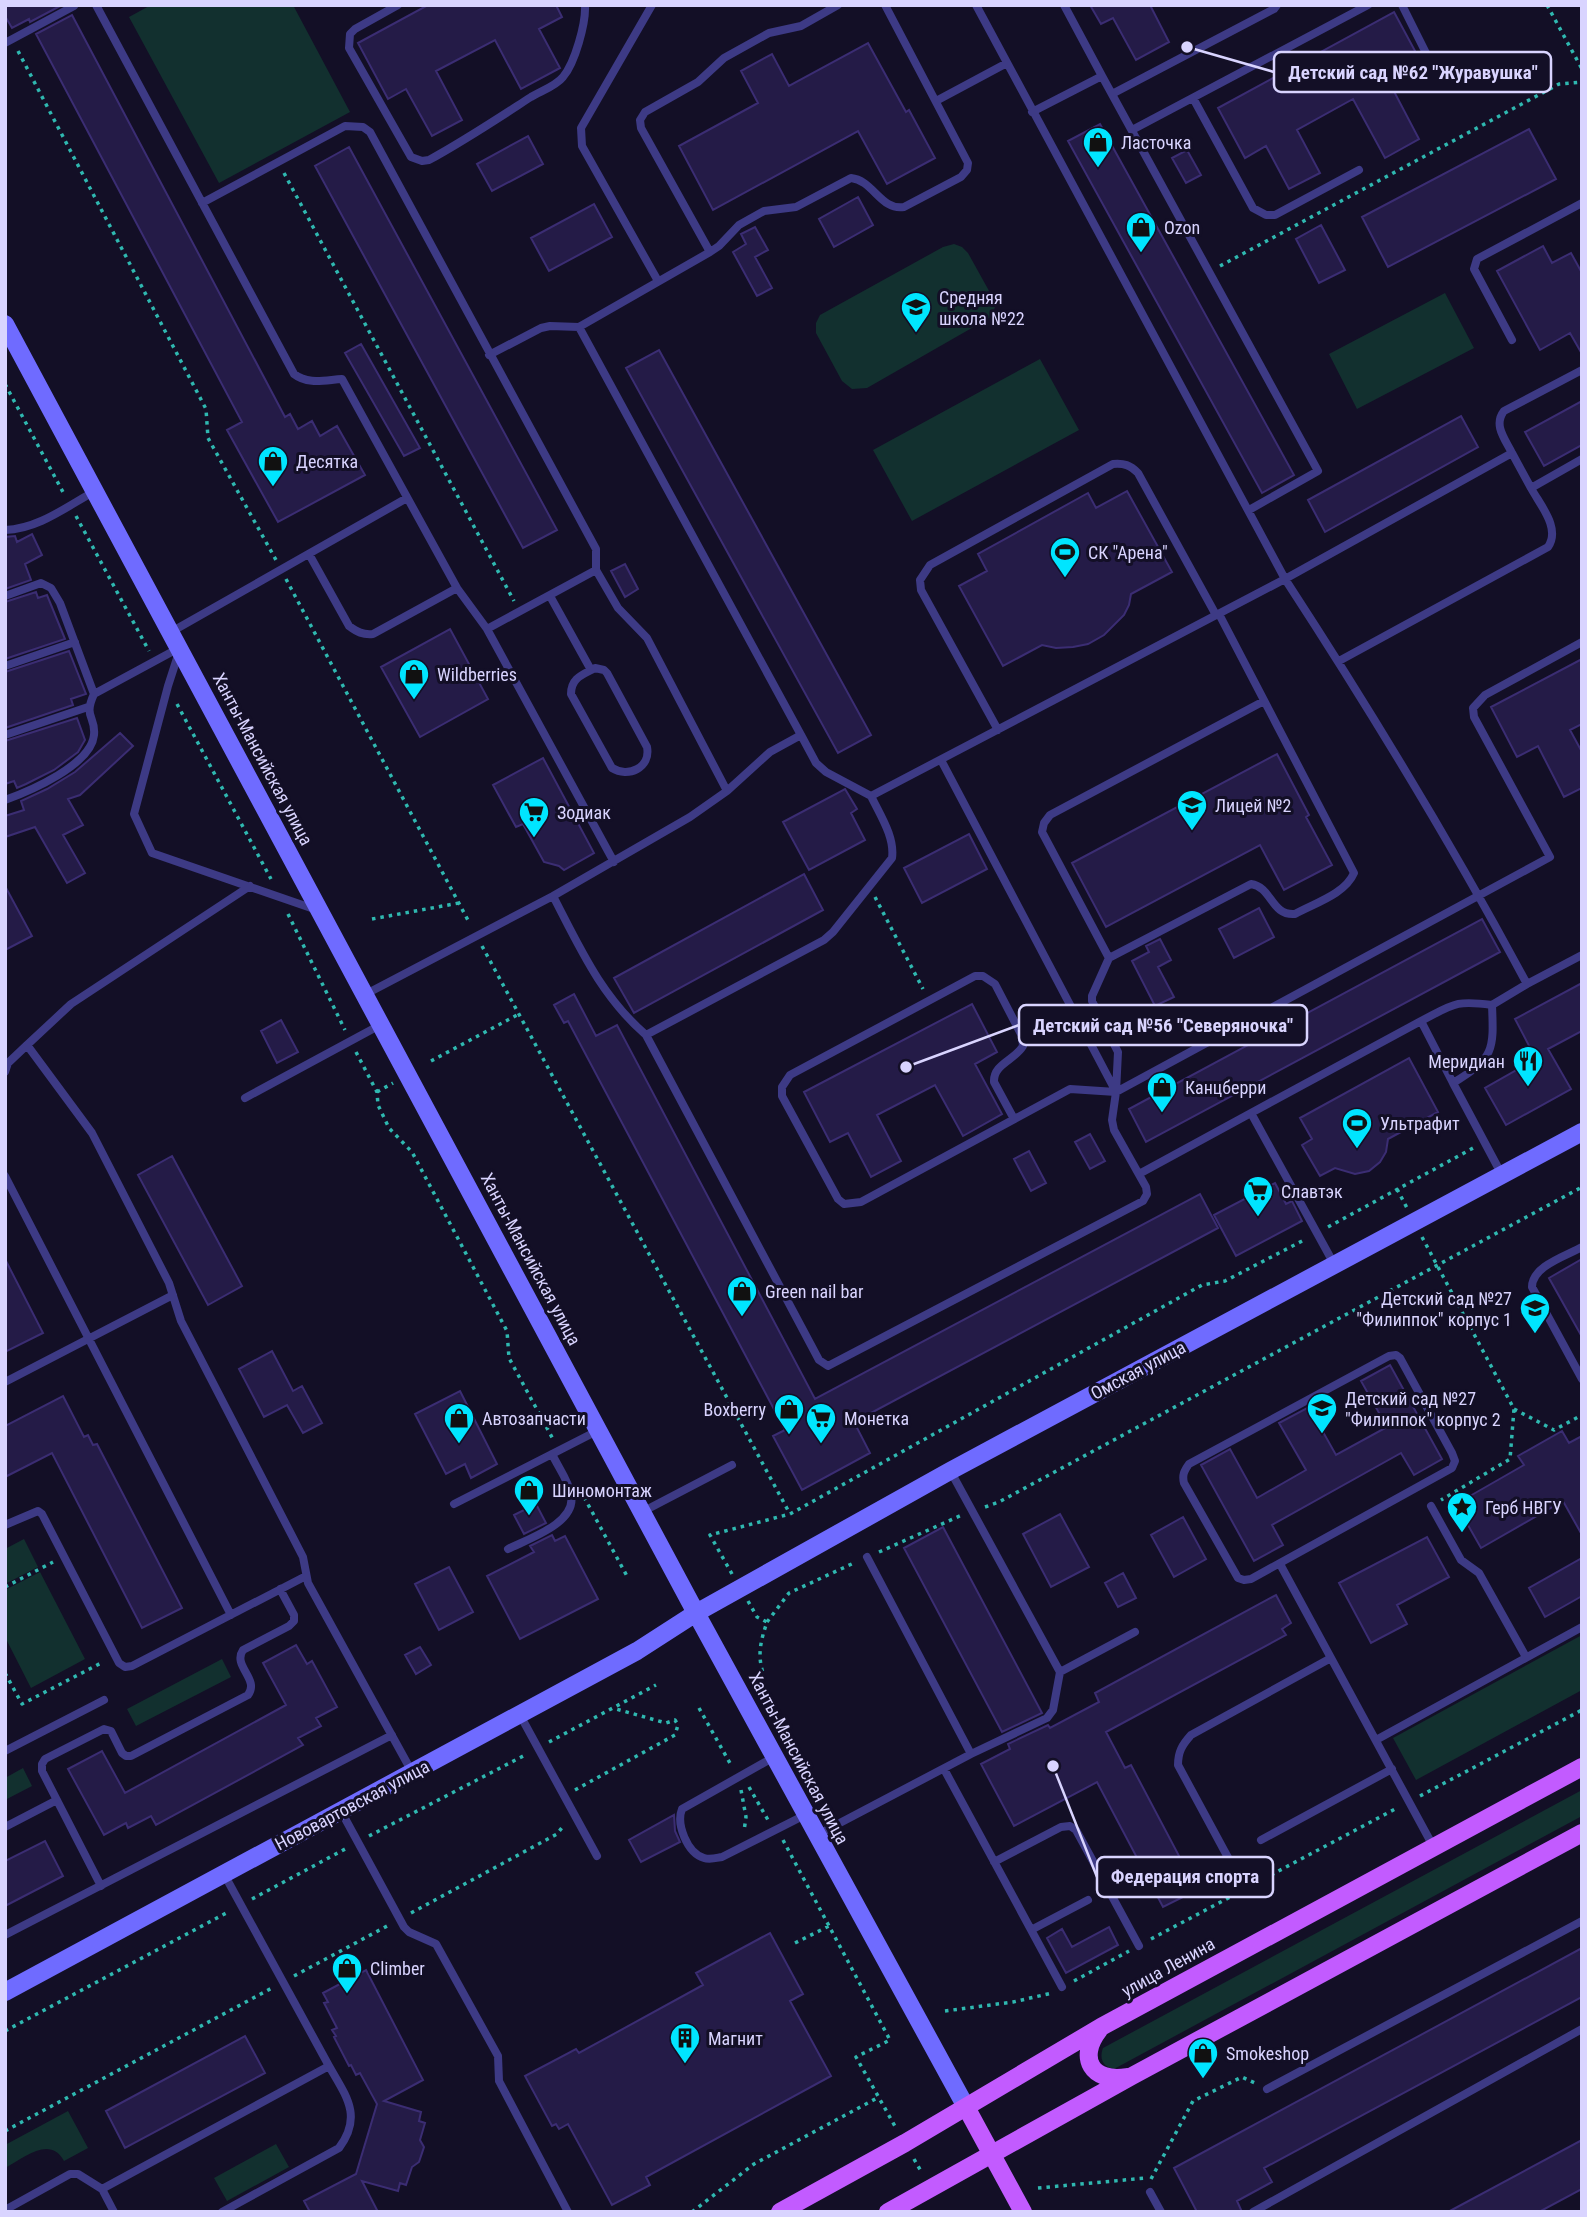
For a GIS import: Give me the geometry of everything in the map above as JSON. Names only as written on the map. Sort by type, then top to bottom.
[{"type":"main road","name":"Ханты-Мансийская улица","points":[[5,324],[696,1613],[1023,2212]]},
{"type":"main road","name":"Омская улица","points":[[696,1613],[950,1471],[1582,1132]]},
{"type":"main road","name":"Нововартовская улица","points":[[5,1992],[637,1651],[696,1613]]},
{"type":"main road","name":"улица Ленина","points":[[780,2212],[905,2143],[1101,2027],[1582,1767]]},
{"type":"main road","points":[[888,2212],[1132,2076],[1582,1833]]},
{"type":"main road","points":[[1101,2027],[1088,2047],[1091,2066],[1097,2074],[1105,2078],[1132,2076]]},
{"type":"lane","points":[[9,42],[74,5]]},
{"type":"lane","points":[[96,5],[294,374],[313,382],[342,379],[457,588],[487,629],[614,862]]},
{"type":"lane","points":[[398,5],[355,29],[350,34],[349,48],[411,157],[422,161],[429,160],[475,135],[561,80],[570,67],[583,26],[585,5]]},
{"type":"lane","points":[[652,5],[581,128],[580,136],[582,146],[658,281]]},
{"type":"lane","points":[[710,252],[641,128],[640,120],[645,112],[698,82],[724,58],[769,33],[801,26],[838,5]]},
{"type":"lane","points":[[489,355],[541,328],[579,327],[710,252],[739,225],[764,211],[796,207],[851,178],[861,180],[889,205],[897,208],[904,207],[961,177],[967,170],[968,163],[885,5]]},
{"type":"lane","points":[[976,5],[1285,579],[1339,661],[1480,895],[1527,984]]},
{"type":"lane","points":[[1064,5],[1318,471],[1249,510]]},
{"type":"lane","points":[[1112,94],[1277,5]]},
{"type":"lane","points":[[1132,130],[1368,5]]},
{"type":"lane","points":[[1402,5],[1430,61]]},
{"type":"lane","points":[[936,101],[1007,63]]},
{"type":"lane","points":[[1032,112],[1102,76]]},
{"type":"lane","points":[[1193,98],[1258,213],[1275,215],[1359,170]]},
{"type":"lane","points":[[202,203],[345,126],[363,127],[370,132],[596,550],[596,570],[618,608],[647,638],[727,791]]},
{"type":"lane","points":[[1511,340],[1474,269],[1477,259],[1582,203]]},
{"type":"lane","points":[[579,327],[816,763],[826,772],[871,796],[891,838],[893,849],[892,858],[824,940],[646,1035]]},
{"type":"lane","points":[[1339,661],[1548,547],[1552,541],[1552,527],[1512,453],[1499,425],[1499,417],[1504,411],[1582,370]]},
{"type":"lane","points":[[871,796],[1285,579],[1512,453]]},
{"type":"lane","points":[[1531,488],[1582,460]]},
{"type":"lane","points":[[552,897],[601,985],[623,1015],[646,1035],[819,1360],[828,1366],[1143,1201],[1147,1194],[1114,1130],[1112,1120],[1118,1052],[1092,1001],[1109,958],[1251,884],[1259,885],[1265,890],[1279,911],[1287,915],[1295,914],[1342,889],[1354,873],[1217,614],[1138,473],[1131,466],[1113,464],[930,565],[920,580],[921,590],[998,730]]},
{"type":"lane","points":[[5,530],[25,528],[95,491]]},
{"type":"lane","points":[[5,800],[30,791],[79,761],[93,741],[95,733],[88,707],[94,694],[154,661],[281,569],[407,498]]},
{"type":"lane","points":[[309,554],[349,626],[357,632],[373,634],[457,588]]},
{"type":"lane","points":[[487,629],[596,570]]},
{"type":"lane","points":[[5,596],[36,584],[46,584],[60,603],[94,694]]},
{"type":"lane","points":[[550,596],[591,670]]},
{"type":"lane","points":[[5,666],[75,642]]},
{"type":"lane","points":[[1014,1119],[994,1082],[994,1075],[996,1070],[1019,1052],[1023,1046],[1022,1036],[995,984],[983,976],[975,976],[790,1075],[782,1087],[782,1096],[838,1199],[844,1204],[861,1202],[1070,1089],[1116,1092],[1550,857],[1474,717],[1473,708],[1485,695],[1582,642]]},
{"type":"lane","points":[[177,643],[134,814],[152,853],[321,912]]},
{"type":"lane","points":[[599,668],[607,673],[647,747],[646,760],[631,773],[612,768],[571,694],[571,685],[575,679],[591,670],[599,668]]},
{"type":"lane","points":[[1109,958],[1042,832],[1044,823],[1050,815],[1264,701]]},
{"type":"lane","points":[[5,735],[88,707]]},
{"type":"lane","points":[[366,994],[552,897],[690,817],[727,791],[770,752],[801,735]]},
{"type":"lane","points":[[941,760],[1116,1092]]},
{"type":"lane","points":[[5,1072],[8,1063],[71,1004],[250,886]]},
{"type":"lane","points":[[1139,1174],[1455,1003],[1465,1001],[1492,1005],[1582,955]]},
{"type":"lane","points":[[1453,1083],[1475,1069],[1487,1056],[1494,1041],[1492,1005]]},
{"type":"lane","points":[[1421,1021],[1502,1175]]},
{"type":"lane","points":[[245,1098],[382,1024]]},
{"type":"lane","points":[[27,1045],[92,1133],[173,1295],[181,1321],[303,1557],[306,1576],[412,1772]]},
{"type":"lane","points":[[1251,1114],[1334,1264]]},
{"type":"lane","points":[[5,1177],[231,1615]]},
{"type":"lane","points":[[1582,1247],[1536,1272],[1531,1281],[1582,1379]]},
{"type":"lane","points":[[5,1382],[173,1295]]},
{"type":"lane","points":[[1396,1355],[1452,1453],[1455,1461],[1452,1468],[1280,1564],[1251,1579],[1238,1578],[1184,1483],[1185,1470],[1189,1464],[1389,1356],[1396,1355]]},
{"type":"lane","points":[[454,1504],[599,1430]]},
{"type":"lane","points":[[508,1549],[562,1520],[572,1505],[571,1493],[556,1453]]},
{"type":"lane","points":[[642,1512],[732,1465]]},
{"type":"lane","points":[[817,1835],[971,1754],[1047,1718],[1053,1710],[1060,1672],[950,1471]]},
{"type":"lane","points":[[1431,1506],[1461,1560],[1479,1573],[1526,1657]]},
{"type":"lane","points":[[5,1525],[38,1511],[115,1656],[125,1667],[132,1666],[306,1576]]},
{"type":"lane","points":[[867,1557],[971,1754]]},
{"type":"lane","points":[[1280,1564],[1433,1846]]},
{"type":"lane","points":[[101,1886],[42,1771],[45,1759],[104,1729],[111,1731],[122,1753],[131,1756],[248,1695],[252,1684],[240,1660],[240,1654],[294,1621],[294,1615],[280,1589]]},
{"type":"lane","points":[[1376,1740],[1582,1627]]},
{"type":"lane","points":[[1060,1672],[1135,1632]]},
{"type":"lane","points":[[1245,1889],[1178,1765],[1182,1744],[1191,1735],[1331,1658]]},
{"type":"lane","points":[[5,1751],[104,1700]]},
{"type":"lane","points":[[520,1715],[597,1856]]},
{"type":"lane","points":[[5,1935],[392,1735]]},
{"type":"lane","points":[[774,1757],[682,1809],[679,1817],[681,1828],[691,1848],[699,1856],[708,1859],[722,1857],[805,1815]]},
{"type":"lane","points":[[944,1769],[1062,1987]]},
{"type":"lane","points":[[1262,1840],[1392,1769]]},
{"type":"lane","points":[[5,1827],[57,1800]]},
{"type":"lane","points":[[341,1811],[404,1927],[436,1944],[498,2056],[499,2081],[568,2212]]},
{"type":"lane","points":[[994,1862],[1061,1827],[1070,1826],[1076,1830],[1139,1946]]},
{"type":"lane","points":[[222,2212],[339,2148],[346,2139],[352,2115],[351,2105],[224,1874]]},
{"type":"lane","points":[[1031,1930],[1088,1900]]},
{"type":"lane","points":[[1266,2089],[1582,1921]]},
{"type":"lane","points":[[1253,2212],[1271,2208],[1582,2029]]},
{"type":"lane","points":[[102,2189],[329,2066]]},
{"type":"lane","points":[[5,2210],[70,2174],[78,2174],[102,2189],[114,2212]]},
{"type":"lane","points":[[1150,2192],[1161,2212]]},
{"type":"path","points":[[1547,5],[1582,69]]},
{"type":"path","points":[[9,42],[206,409],[208,438],[790,1514]]},
{"type":"path","points":[[1209,272],[1559,84],[1582,82]]},
{"type":"path","points":[[278,162],[520,611]]},
{"type":"path","points":[[5,384],[154,661]]},
{"type":"path","points":[[167,686],[279,896],[377,1092],[378,1105],[390,1128],[412,1152],[507,1331],[509,1358],[556,1453]]},
{"type":"path","points":[[870,886],[929,1001]]},
{"type":"path","points":[[372,919],[459,903]]},
{"type":"path","points":[[431,1062],[519,1014]]},
{"type":"path","points":[[377,1092],[394,1082]]},
{"type":"path","points":[[710,1535],[790,1514],[1202,1285],[1225,1281],[1484,1142]]},
{"type":"path","points":[[767,1622],[789,1593],[972,1511],[999,1502],[1582,1186]]},
{"type":"path","points":[[1397,1189],[1514,1409],[1510,1459],[1431,1506]]},
{"type":"path","points":[[1514,1409],[1554,1430],[1582,1415]]},
{"type":"path","points":[[578,1486],[628,1578]]},
{"type":"path","points":[[5,1587],[64,1556]]},
{"type":"path","points":[[5,1673],[22,1704],[115,1656]]},
{"type":"path","points":[[5,2031],[656,1685]]},
{"type":"path","points":[[565,1796],[675,1735],[678,1725],[675,1720],[666,1723],[614,1708]]},
{"type":"path","points":[[699,1708],[738,1778],[746,1817],[742,1847]]},
{"type":"path","points":[[945,2011],[1047,1996],[1582,1710]]},
{"type":"path","points":[[738,1778],[749,1788],[783,1839],[890,2040],[856,2057],[930,2188]]},
{"type":"path","points":[[795,1943],[829,1926]]},
{"type":"path","points":[[1150,2192],[1150,2179],[1193,2101],[1242,2077],[1266,2089]]},
{"type":"path","points":[[692,2212],[754,2164],[879,2097]]},
{"type":"path","points":[[1038,2188],[1146,2178]]},
{"type":"green space","points":[[151,5],[293,5],[350,112],[219,183],[129,17]]},
{"type":"green space","points":[[954,244],[968,253],[993,298],[995,307],[991,317],[867,388],[852,389],[842,381],[816,333],[816,323],[820,315],[943,247]]},
{"type":"green space","points":[[1445,293],[1474,348],[1357,409],[1329,354]]},
{"type":"green space","points":[[1040,359],[1079,430],[912,521],[873,450]]},
{"type":"green space","points":[[24,1539],[38,1567],[5,1584],[5,1549]]},
{"type":"green space","points":[[40,1572],[85,1659],[31,1688],[5,1637],[5,1590]]},
{"type":"green space","points":[[1582,1635],[1582,1690],[1416,1780],[1393,1738]]},
{"type":"green space","points":[[222,1659],[231,1677],[136,1726],[127,1709]]},
{"type":"green space","points":[[23,1768],[32,1786],[5,1800],[5,1778]]},
{"type":"green space","points":[[1582,1790],[1582,1816],[1114,2069],[1103,2062],[1103,2048]]},
{"type":"green space","points":[[68,2111],[88,2148],[64,2161],[58,2153],[44,2149],[5,2168],[5,2145]]},
{"type":"green space","points":[[276,2144],[289,2167],[227,2201],[214,2178]]},
{"type":"building","points":[[5,5],[62,5],[12,28],[5,16]]},
{"type":"building","points":[[428,5],[556,5],[562,17],[539,29],[560,68],[521,89],[495,40],[436,71],[462,120],[432,136],[406,89],[388,99],[358,43]]},
{"type":"building","points":[[1090,5],[1150,5],[1169,42],[1136,60],[1113,18],[1101,24]]},
{"type":"building","points":[[1394,12],[1421,62],[1388,80],[1419,139],[1385,158],[1353,99],[1297,130],[1320,173],[1289,189],[1266,146],[1245,158],[1218,108]]},
{"type":"building","points":[[72,15],[285,417],[290,414],[298,429],[312,421],[320,436],[337,426],[365,475],[278,522],[227,430],[242,422],[36,34]]},
{"type":"building","points":[[868,43],[935,158],[887,184],[858,131],[713,210],[679,146],[758,103],[741,71],[772,54],[789,86]]},
{"type":"building","points":[[1100,124],[1294,475],[1262,493],[1068,141]]},
{"type":"building","points":[[1529,129],[1556,179],[1388,267],[1362,217]]},
{"type":"building","points":[[528,136],[543,164],[492,191],[477,164]]},
{"type":"building","points":[[349,147],[557,530],[523,548],[315,166]]},
{"type":"building","points":[[1187,150],[1201,175],[1186,183],[1172,158]]},
{"type":"building","points":[[858,197],[873,225],[834,247],[819,219]]},
{"type":"building","points":[[594,204],[612,237],[549,271],[531,238]]},
{"type":"building","points":[[1321,225],[1345,270],[1319,283],[1296,239]]},
{"type":"building","points":[[755,227],[768,250],[755,257],[772,288],[757,296],[733,252],[746,244],[741,234]]},
{"type":"building","points":[[1543,246],[1552,263],[1571,253],[1582,273],[1582,354],[1570,333],[1540,350],[1497,271]]},
{"type":"building","points":[[361,344],[420,448],[404,456],[345,353]]},
{"type":"building","points":[[659,350],[871,735],[838,753],[626,368]]},
{"type":"building","points":[[1582,401],[1582,445],[1544,466],[1525,432]]},
{"type":"building","points":[[1461,416],[1478,447],[1325,532],[1308,500]]},
{"type":"building","name":"СК \"Арена\"","points":[[1127,491],[1172,572],[1131,594],[1124,615],[1104,635],[1088,644],[1056,648],[1042,645],[1003,666],[959,586],[987,571],[978,554],[1088,493],[1096,508]]},
{"type":"building","points":[[32,534],[42,555],[25,564],[31,580],[5,589],[5,537],[15,536],[17,542]]},
{"type":"building","points":[[625,564],[638,589],[625,597],[611,571]]},
{"type":"building","points":[[36,592],[38,598],[47,595],[65,639],[5,659],[5,602]]},
{"type":"building","points":[[450,629],[488,699],[420,737],[381,667]]},
{"type":"building","points":[[69,651],[86,694],[71,699],[73,705],[5,728],[5,672]]},
{"type":"building","points":[[1582,659],[1582,724],[1570,730],[1582,752],[1582,788],[1564,797],[1538,746],[1517,757],[1491,707]]},
{"type":"building","points":[[77,718],[85,740],[78,752],[54,770],[17,788],[14,781],[5,784],[5,741]]},
{"type":"building","points":[[120,733],[133,746],[80,795],[68,799],[83,825],[63,835],[85,873],[67,883],[35,827],[5,837],[5,816],[24,810],[21,801],[75,772]]},
{"type":"building","points":[[1277,754],[1332,865],[1284,890],[1260,845],[1106,927],[1072,863]]},
{"type":"building","points":[[543,758],[594,853],[564,870],[544,862],[523,824],[516,827],[493,785]]},
{"type":"building","points":[[845,789],[857,809],[851,813],[865,840],[809,870],[783,822]]},
{"type":"building","points":[[969,834],[987,869],[922,903],[904,868]]},
{"type":"building","points":[[804,874],[823,910],[634,1013],[614,978]]},
{"type":"building","points":[[5,886],[32,936],[5,950]]},
{"type":"building","points":[[1259,908],[1274,937],[1234,958],[1219,929]]},
{"type":"building","points":[[1482,919],[1500,952],[1146,1142],[1129,1109]]},
{"type":"building","points":[[1160,939],[1171,960],[1158,967],[1174,997],[1155,1006],[1132,961],[1149,952],[1146,946]]},
{"type":"building","points":[[1582,983],[1582,1031],[1548,1049],[1571,1089],[1506,1125],[1485,1088],[1536,1059],[1515,1019]]},
{"type":"building","points":[[574,994],[596,1036],[617,1025],[815,1399],[1200,1194],[1218,1228],[854,1422],[870,1453],[802,1490],[773,1436],[785,1430],[568,1021],[564,1023],[554,1005]]},
{"type":"building","points":[[972,1004],[997,1052],[975,1064],[1002,1114],[963,1136],[935,1085],[877,1115],[901,1161],[871,1177],[848,1133],[830,1142],[804,1092]]},
{"type":"building","points":[[281,1020],[298,1052],[277,1063],[261,1031]]},
{"type":"building","points":[[1409,1058],[1438,1112],[1388,1139],[1386,1152],[1380,1162],[1369,1171],[1355,1174],[1335,1168],[1320,1176],[1302,1145],[1312,1139],[1300,1118]]},
{"type":"building","points":[[1090,1134],[1105,1161],[1090,1169],[1075,1142]]},
{"type":"building","points":[[1029,1151],[1046,1183],[1031,1191],[1014,1159]]},
{"type":"building","points":[[172,1156],[242,1286],[208,1305],[138,1175]]},
{"type":"building","name":"Славтэк","points":[[1275,1183],[1286,1204],[1292,1201],[1302,1221],[1236,1256],[1214,1215]]},
{"type":"building","points":[[5,1259],[43,1333],[5,1352]]},
{"type":"building","points":[[1582,1259],[1582,1337],[1549,1278]]},
{"type":"building","points":[[272,1351],[293,1391],[302,1386],[322,1423],[303,1433],[287,1405],[264,1417],[239,1369]]},
{"type":"building","points":[[1390,1365],[1442,1459],[1414,1475],[1401,1453],[1272,1525],[1283,1545],[1254,1561],[1201,1465],[1230,1449],[1257,1498],[1306,1470],[1279,1423],[1309,1407],[1336,1455],[1387,1427],[1361,1381]]},
{"type":"building","name":"Автозапчасти","points":[[460,1391],[497,1464],[471,1478],[465,1464],[446,1474],[415,1414]]},
{"type":"building","points":[[63,1396],[84,1437],[88,1435],[93,1445],[97,1444],[182,1608],[142,1628],[52,1453],[5,1477],[5,1426]]},
{"type":"building","points":[[1562,1431],[1569,1443],[1582,1436],[1582,1535],[1563,1501],[1481,1548],[1456,1504],[1524,1465],[1518,1456]]},
{"type":"building","name":"Шиномонтаж","points":[[536,1504],[546,1523],[524,1534],[514,1515]]},
{"type":"building","points":[[1060,1514],[1089,1567],[1051,1587],[1023,1534]]},
{"type":"building","points":[[1183,1517],[1206,1559],[1174,1577],[1151,1535]]},
{"type":"building","points":[[943,1527],[1042,1713],[1002,1732],[904,1548]]},
{"type":"building","points":[[552,1535],[555,1541],[565,1536],[598,1599],[520,1639],[487,1576],[534,1552],[530,1546]]},
{"type":"building","points":[[1427,1537],[1449,1577],[1397,1605],[1407,1624],[1371,1643],[1339,1583]]},
{"type":"building","points":[[1582,1558],[1582,1596],[1545,1617],[1529,1588]]},
{"type":"building","points":[[449,1567],[473,1612],[439,1630],[415,1584]]},
{"type":"building","points":[[1123,1573],[1136,1598],[1118,1607],[1105,1583]]},
{"type":"building","points":[[1276,1595],[1291,1623],[1282,1629],[1286,1635],[1106,1732],[1125,1768],[1131,1765],[1197,1890],[1163,1907],[1097,1782],[1014,1826],[981,1764],[1010,1749],[1008,1744],[1048,1725],[1050,1728],[1099,1702],[1095,1693]]},
{"type":"building","points":[[296,1645],[307,1664],[312,1661],[337,1707],[316,1718],[321,1726],[298,1738],[303,1745],[156,1825],[151,1816],[128,1828],[126,1823],[104,1835],[68,1769],[102,1751],[125,1793],[286,1705],[263,1663]]},
{"type":"building","points":[[420,1647],[431,1665],[416,1674],[405,1655]]},
{"type":"building","points":[[674,1815],[675,1831],[680,1842],[641,1862],[629,1840]]},
{"type":"building","points":[[45,1841],[63,1876],[5,1906],[5,1861]]},
{"type":"building","points":[[1109,1927],[1118,1945],[1066,1973],[1047,1938],[1062,1929],[1072,1947]]},
{"type":"building","name":"Магнит","points":[[770,1933],[803,1994],[790,2001],[831,2076],[646,2177],[650,2185],[612,2205],[568,2124],[559,2129],[556,2124],[552,2126],[525,2076],[576,2049],[579,2053],[703,1985],[696,1973]]},
{"type":"building","points":[[1582,1948],[1582,1997],[1264,2168],[1272,2182],[1237,2201],[1242,2212],[1197,2212],[1174,2168]]},
{"type":"building","points":[[366,1970],[423,2080],[384,2101],[421,2112],[419,2121],[425,2123],[420,2140],[424,2147],[419,2162],[412,2167],[406,2185],[400,2183],[398,2191],[362,2181],[378,2212],[310,2212],[304,2201],[356,2174],[377,2104],[360,2073],[356,2075],[351,2065],[349,2066],[334,2037],[336,2036],[332,2030],[337,2028],[324,2003],[328,2002],[323,1993]]},
{"type":"building","points":[[245,2036],[265,2073],[125,2148],[106,2111]]},
{"type":"building","points":[[1582,2140],[1582,2189],[1539,2212],[1448,2212]]},
{"type":"place","name":"Детский сад №62 \"Журавушка\"","points":[[1187,47]]},
{"type":"place","name":"Ласточка","points":[[1098,169]]},
{"type":"place","name":"Ozon","points":[[1141,254]]},
{"type":"place","name":"Средняя школа №22","points":[[916,334]]},
{"type":"place","name":"Десятка","points":[[273,488]]},
{"type":"place","name":"СК \"Арена\"","points":[[1065,579]]},
{"type":"place","name":"Wildberries","points":[[414,701]]},
{"type":"place","name":"Лицей №2","points":[[1192,832]]},
{"type":"place","name":"Зодиак","points":[[534,839]]},
{"type":"place","name":"Детский сад №56 \"Северяночка\"","points":[[906,1067]]},
{"type":"place","name":"Меридиан","points":[[1528,1088]]},
{"type":"place","name":"Канцберри","points":[[1162,1114]]},
{"type":"place","name":"Ультрафит","points":[[1357,1150]]},
{"type":"place","name":"Славтэк","points":[[1258,1218]]},
{"type":"place","name":"Green nail bar","points":[[742,1318]]},
{"type":"place","name":"Детский сад №27 \"Филиппок\" корпус 1","points":[[1535,1335]]},
{"type":"place","name":"Детский сад №27 \"Филиппок\" корпус 2","points":[[1322,1435]]},
{"type":"place","name":"Boxberry","points":[[789,1436]]},
{"type":"place","name":"Автозапчасти","points":[[459,1445]]},
{"type":"place","name":"Монетка","points":[[821,1445]]},
{"type":"place","name":"Шиномонтаж","points":[[529,1517]]},
{"type":"place","name":"Герб НВГУ","points":[[1462,1534]]},
{"type":"place","name":"Федерация спорта","points":[[1053,1766]]},
{"type":"place","name":"Climber","points":[[347,1995]]},
{"type":"place","name":"Магнит","points":[[685,2065]]},
{"type":"place","name":"Smokeshop","points":[[1203,2080]]}]
